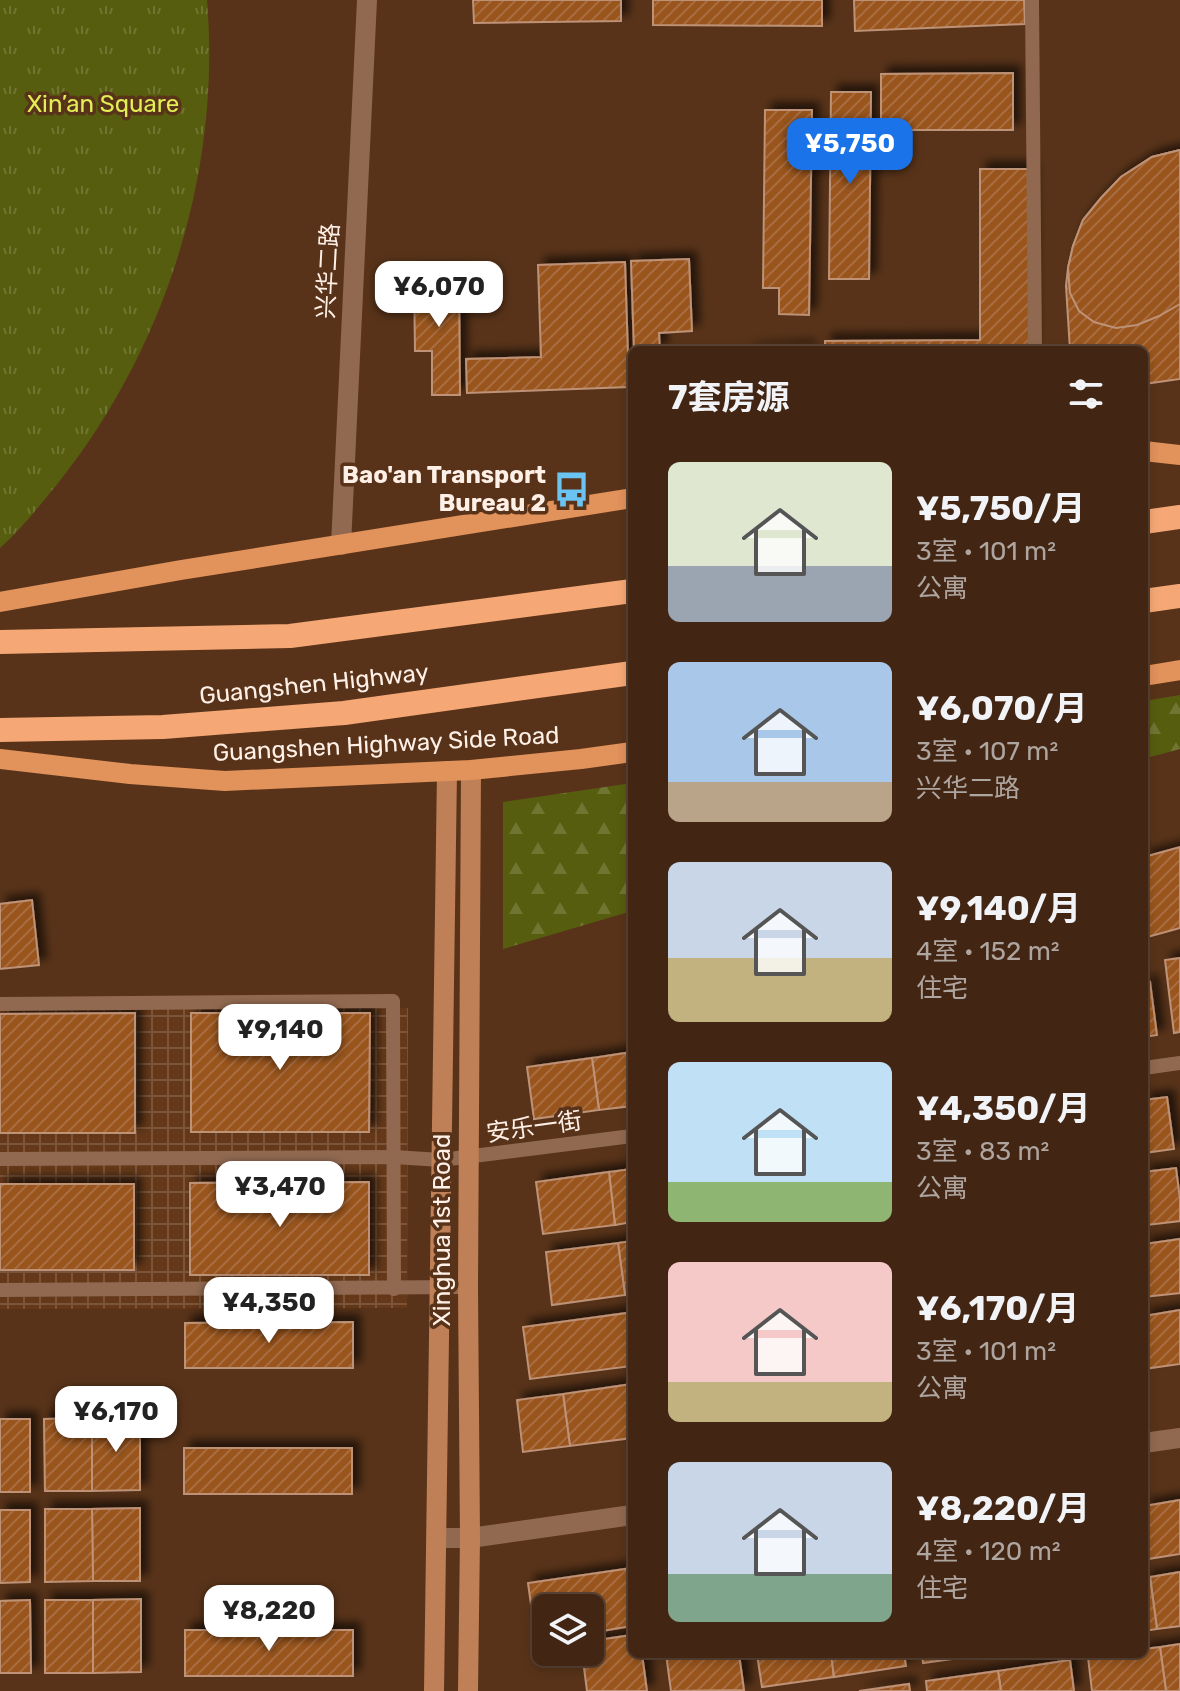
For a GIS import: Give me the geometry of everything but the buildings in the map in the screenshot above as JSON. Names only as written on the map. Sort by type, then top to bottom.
[{"type":"highway","points":[[1148,521],[1180,517]]},
{"type":"highway","points":[[0,642],[290,636],[628,592]]},
{"type":"highway","points":[[1148,600],[1180,596]]},
{"type":"highway","name":"Guangshen Highway","points":[[0,730],[163,727],[344,713],[628,674]]},
{"type":"main road","points":[[1148,451],[1180,455]]},
{"type":"main road","points":[[0,602],[628,499]]},
{"type":"main road","points":[[1148,675],[1180,670]]},
{"type":"main road","name":"Guangshen Highway Side Road","points":[[0,759],[225,781],[471,770],[628,753]]},
{"type":"street","name":"兴华二路","points":[[341,545],[367,0]]},
{"type":"street","name":"Xinghua 1st Road","points":[[468,1691],[471,770]]},
{"type":"street","name":"Xinghua 1st Road","points":[[434,1691],[447,771]]},
{"type":"street","points":[[1148,1442],[1180,1438]]},
{"type":"street","points":[[437,1538],[470,1538],[628,1516]]},
{"type":"lane","points":[[1032,0],[1035,346]]},
{"type":"lane","points":[[0,1004],[393,1001],[394,1289]]},
{"type":"lane","points":[[1148,1067],[1180,1063]]},
{"type":"lane","name":"安乐一街","points":[[0,1159],[394,1157],[441,1160],[628,1137]]},
{"type":"lane","points":[[0,1290],[468,1287]]},
{"type":"shaded area","points":[[408,1008],[407,1308],[0,1309],[0,1009]]},
{"type":"green space","name":"Xin’an Square","points":[[0,0],[207,0],[209,67],[204,134],[193,200],[175,265],[151,328],[121,388],[86,446],[34,512],[0,548]]},
{"type":"green space","points":[[1180,695],[1180,749],[1150,757],[1148,700]]},
{"type":"green space","points":[[628,784],[628,912],[503,949],[503,802]]},
{"type":"place","name":"Bao'an Transport Bureau 2","points":[[572,489]]}]
